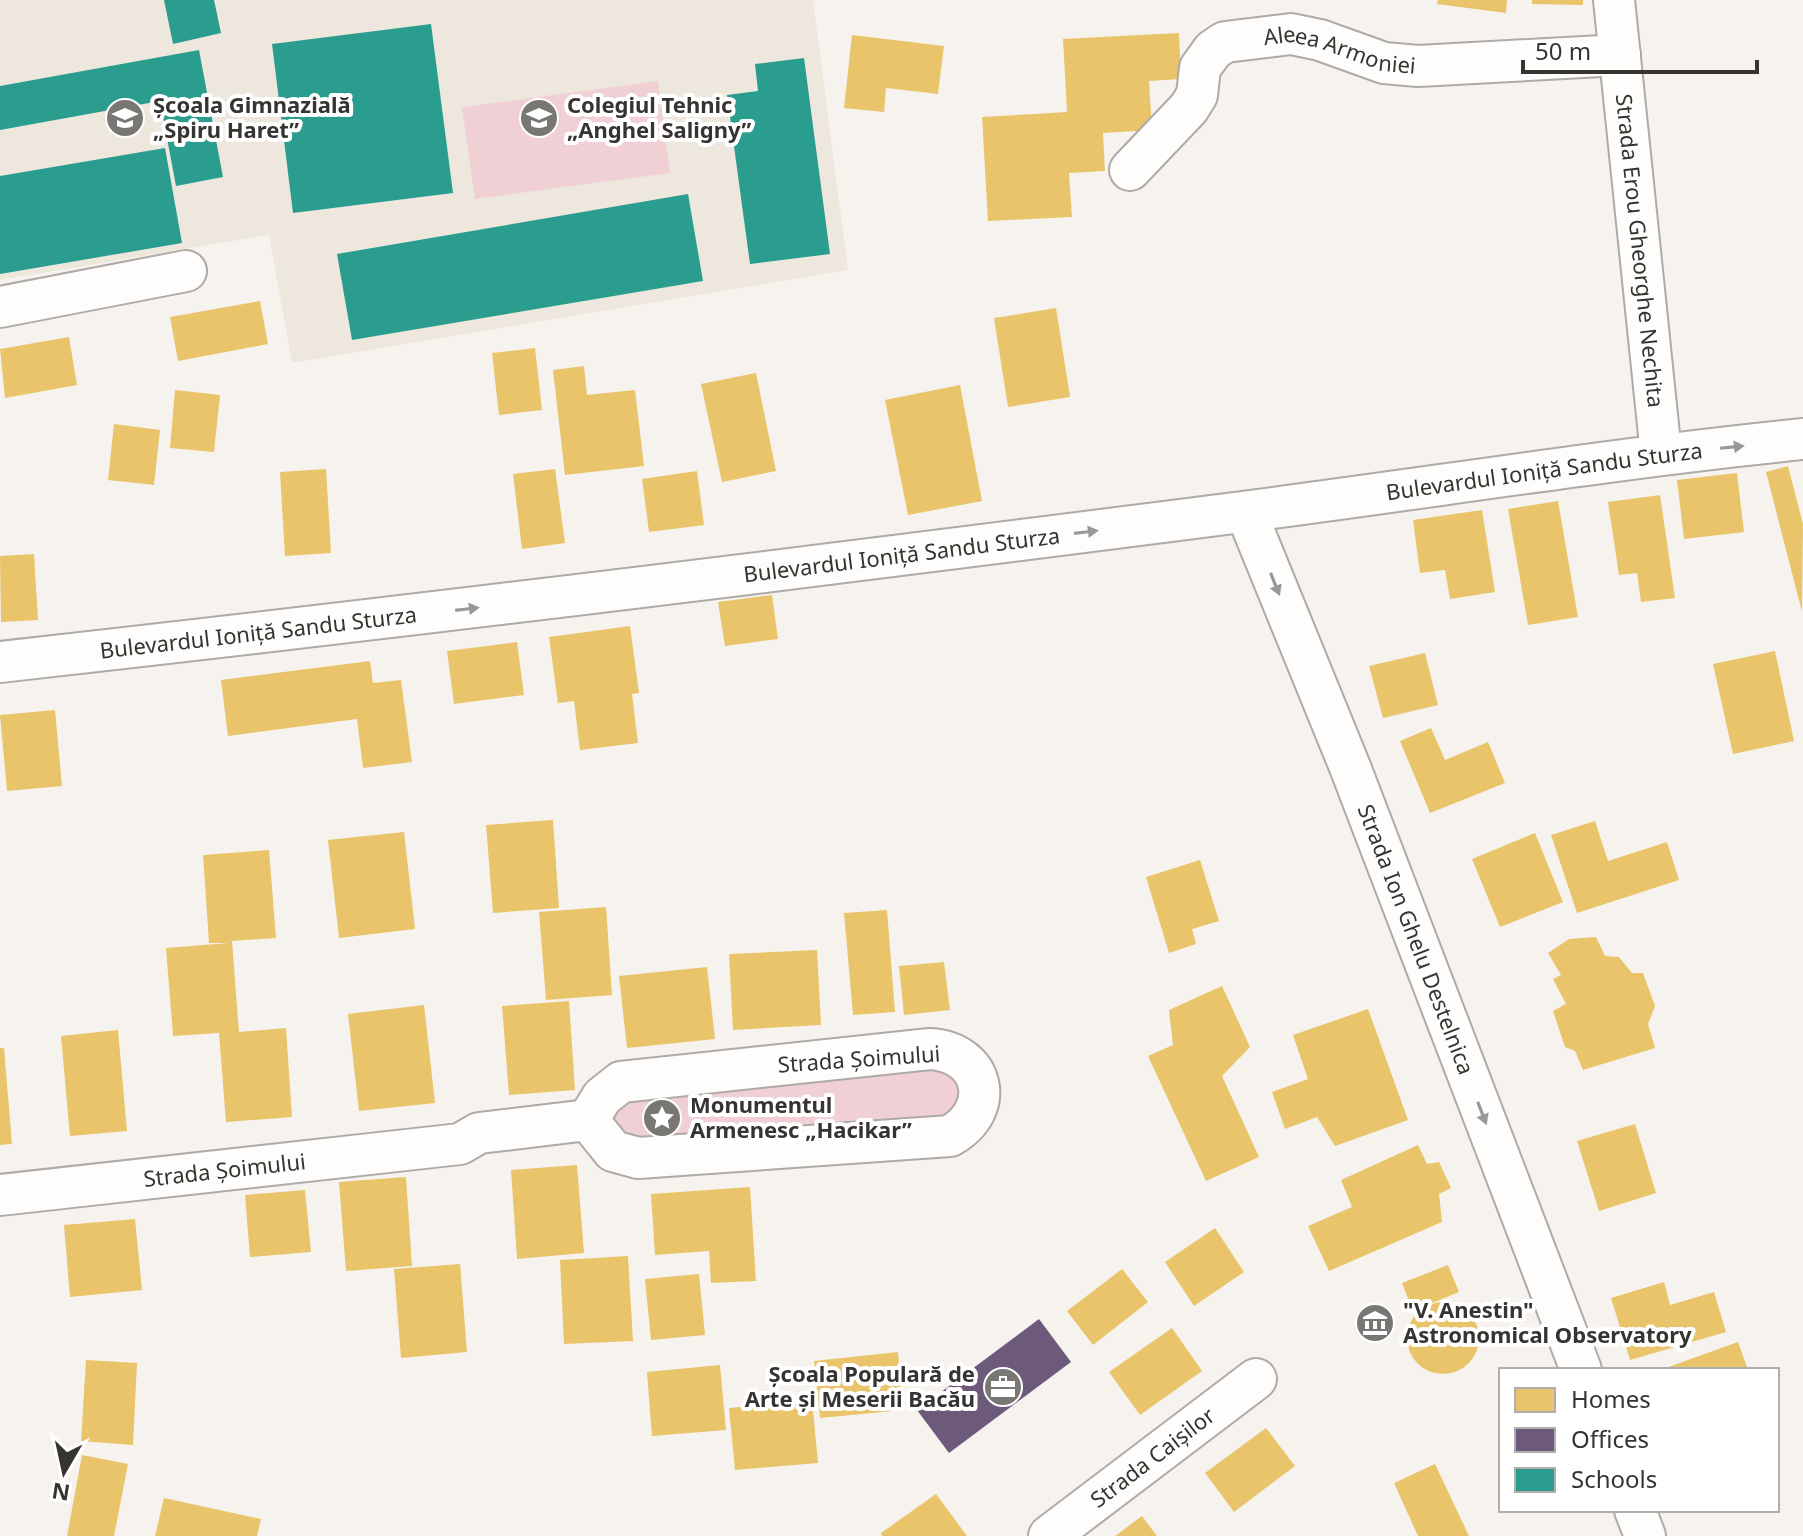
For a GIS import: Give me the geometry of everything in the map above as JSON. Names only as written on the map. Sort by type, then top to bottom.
[{"type":"street","name":"Strada Erou Gheorghe Nechita","points":[[1614,0],[1661,454]]},
{"type":"street","name":"Aleea Armoniei","points":[[1130,170],[1189,108],[1197,95],[1200,68],[1213,50],[1225,42],[1291,34],[1320,40],[1384,63],[1418,66],[1620,55]]},
{"type":"street","points":[[0,307],[186,271]]},
{"type":"street","name":"Bulevardul Ioniță Sandu Sturza","points":[[0,662],[413,616],[1246,512],[1661,454],[1803,439]]},
{"type":"street","name":"Strada Ion Ghelu Destelnica","points":[[1246,512],[1350,767],[1580,1368]]},
{"type":"street","name":"Strada Șoimului","points":[[930,1049],[946,1050],[960,1056],[971,1067],[980,1095],[971,1120],[950,1136],[936,1139],[638,1158],[613,1151],[588,1120],[602,1097],[621,1082],[930,1049]]},
{"type":"street","name":"Strada Șoimului","points":[[0,1195],[460,1144],[479,1133],[588,1120]]},
{"type":"street","name":"Strada Caișilor","points":[[1049,1536],[1256,1379]]},
{"type":"street","points":[[1636,1512],[1645,1536]]},
{"type":"shaded area","name":"Colegiul Tehnic „Anghel Saligny”","points":[[0,0],[813,0],[848,270],[292,363],[269,235],[0,280]]},
{"type":"shaded area","points":[[658,81],[670,173],[475,199],[462,107]]},
{"type":"shaded area","points":[[940,1064],[964,1073],[954,1116],[638,1145],[610,1125],[617,1099]]},
{"type":"building: Homes","points":[[1438,0],[1507,0],[1506,13],[1437,4]]},
{"type":"building: Homes","points":[[1532,0],[1583,0],[1583,5],[1532,4]]},
{"type":"building: Homes","points":[[1179,33],[1181,79],[1149,81],[1152,130],[1103,133],[1105,171],[1069,173],[1072,217],[988,221],[982,117],[1067,112],[1063,39]]},
{"type":"building: Homes","points":[[852,35],[944,46],[938,94],[886,88],[884,112],[844,108]]},
{"type":"building: Homes","points":[[260,301],[268,344],[178,361],[170,317]]},
{"type":"building: Homes","points":[[1056,308],[1070,397],[1008,407],[994,318]]},
{"type":"building: Homes","points":[[69,337],[77,385],[5,398],[0,349]]},
{"type":"building: Homes","points":[[535,348],[542,410],[499,415],[492,353]]},
{"type":"building: Homes","points":[[584,366],[587,395],[635,390],[644,466],[565,475],[553,370]]},
{"type":"building: Homes","points":[[756,373],[776,471],[722,482],[701,384]]},
{"type":"building: Homes","points":[[960,385],[982,501],[908,515],[885,400]]},
{"type":"building: Homes","points":[[175,390],[220,395],[214,452],[170,448]]},
{"type":"building: Homes","points":[[114,424],[160,430],[154,485],[108,480]]},
{"type":"building: Homes","points":[[1788,466],[1803,524],[1802,612],[1766,472]]},
{"type":"building: Homes","points":[[326,469],[331,553],[285,556],[280,472]]},
{"type":"building: Homes","points":[[555,469],[565,543],[522,549],[513,474]]},
{"type":"building: Homes","points":[[697,471],[704,525],[649,532],[642,479]]},
{"type":"building: Homes","points":[[1737,473],[1744,532],[1684,539],[1677,480]]},
{"type":"building: Homes","points":[[1660,495],[1675,598],[1641,602],[1637,573],[1619,575],[1608,502]]},
{"type":"building: Homes","points":[[1558,501],[1578,617],[1528,625],[1508,509]]},
{"type":"building: Homes","points":[[1482,510],[1495,592],[1450,599],[1445,570],[1420,573],[1413,520]]},
{"type":"building: Homes","points":[[34,554],[38,620],[1,622],[0,556]]},
{"type":"building: Homes","points":[[772,595],[778,639],[725,646],[718,602]]},
{"type":"building: Homes","points":[[630,626],[639,693],[632,694],[638,743],[580,750],[574,701],[558,703],[549,637]]},
{"type":"building: Homes","points":[[517,642],[524,695],[454,704],[447,651]]},
{"type":"building: Homes","points":[[1775,651],[1794,741],[1733,754],[1713,664]]},
{"type":"building: Homes","points":[[1425,653],[1438,705],[1383,718],[1369,666]]},
{"type":"building: Homes","points":[[370,661],[373,683],[401,680],[412,762],[363,768],[357,719],[228,736],[221,680]]},
{"type":"building: Homes","points":[[55,710],[62,786],[7,791],[0,715]]},
{"type":"building: Homes","points":[[1431,728],[1445,760],[1488,742],[1505,783],[1430,813],[1400,741]]},
{"type":"building: Homes","points":[[553,820],[559,908],[493,913],[486,825]]},
{"type":"building: Homes","points":[[1595,821],[1608,861],[1667,842],[1679,880],[1577,913],[1551,835]]},
{"type":"building: Homes","points":[[404,832],[415,929],[339,938],[328,840]]},
{"type":"building: Homes","points":[[1535,833],[1563,902],[1500,927],[1472,859]]},
{"type":"building: Homes","points":[[269,850],[276,938],[232,941],[239,1032],[286,1028],[292,1117],[226,1122],[219,1033],[173,1036],[166,948],[229,943],[209,943],[203,855]]},
{"type":"building: Homes","points":[[1200,860],[1219,921],[1192,929],[1196,944],[1169,953],[1146,877]]},
{"type":"building: Homes","points":[[606,907],[612,995],[546,1000],[539,912]]},
{"type":"building: Homes","points":[[887,910],[895,1012],[853,1015],[844,913]]},
{"type":"building: Homes","points":[[1596,937],[1605,956],[1619,957],[1632,973],[1643,973],[1655,1006],[1648,1024],[1655,1048],[1583,1070],[1575,1051],[1565,1047],[1553,1011],[1566,1004],[1553,979],[1561,975],[1548,953],[1569,939]]},
{"type":"building: Homes","points":[[817,950],[821,1025],[733,1030],[729,954]]},
{"type":"building: Homes","points":[[944,962],[950,1010],[904,1015],[899,966]]},
{"type":"building: Homes","points":[[707,967],[715,1039],[627,1048],[619,976]]},
{"type":"building: Homes","points":[[1222,986],[1250,1047],[1222,1076],[1259,1157],[1206,1181],[1148,1056],[1173,1045],[1169,1010]]},
{"type":"building: Homes","points":[[569,1001],[575,1090],[509,1095],[502,1006]]},
{"type":"building: Homes","points":[[424,1005],[435,1103],[359,1111],[348,1014]]},
{"type":"building: Homes","points":[[1368,1009],[1408,1120],[1335,1146],[1317,1117],[1285,1129],[1272,1092],[1308,1079],[1293,1035]]},
{"type":"building: Homes","points":[[118,1030],[127,1131],[70,1136],[61,1036]]},
{"type":"building: Homes","points":[[0,1048],[4,1048],[12,1144],[0,1145]]},
{"type":"building: Homes","points":[[1635,1124],[1656,1193],[1599,1211],[1577,1141]]},
{"type":"building: Homes","points":[[1418,1145],[1427,1164],[1439,1162],[1451,1188],[1439,1194],[1442,1222],[1329,1271],[1308,1226],[1352,1207],[1341,1180]]},
{"type":"building: Homes","points":[[577,1165],[584,1253],[517,1259],[511,1170]]},
{"type":"building: Homes","points":[[406,1177],[412,1266],[346,1271],[339,1182]]},
{"type":"building: Homes","points":[[750,1187],[756,1281],[711,1283],[709,1251],[655,1255],[651,1194]]},
{"type":"building: Homes","points":[[305,1190],[311,1252],[250,1257],[245,1195]]},
{"type":"building: Homes","points":[[135,1219],[142,1290],[70,1297],[64,1225]]},
{"type":"building: Homes","points":[[1215,1228],[1244,1272],[1194,1306],[1165,1262]]},
{"type":"building: Homes","points":[[628,1256],[633,1341],[564,1344],[560,1260]]},
{"type":"building: Homes","points":[[460,1264],[467,1352],[401,1358],[394,1269]]},
{"type":"building: Homes","points":[[1448,1265],[1459,1292],[1413,1311],[1402,1283]]},
{"type":"building: Homes","points":[[1122,1269],[1148,1302],[1093,1345],[1067,1311]]},
{"type":"building: Homes","points":[[699,1274],[705,1335],[651,1340],[645,1279]]},
{"type":"building: Homes","points":[[1664,1282],[1670,1305],[1714,1292],[1726,1332],[1630,1360],[1611,1298]]},
{"type":"building: Homes","points":[[1443,1302],[1463,1308],[1473,1318],[1479,1338],[1473,1358],[1463,1368],[1443,1374],[1423,1368],[1413,1358],[1407,1338],[1413,1318],[1423,1308]]},
{"type":"building: Homes","points":[[1172,1328],[1202,1371],[1140,1415],[1109,1372]]},
{"type":"building: Homes","points":[[1738,1342],[1747,1368],[1666,1368]]},
{"type":"building: Homes","points":[[898,1352],[903,1410],[820,1418],[814,1361]]},
{"type":"building: Homes","points":[[86,1360],[137,1363],[133,1445],[81,1441]]},
{"type":"building: Homes","points":[[720,1365],[726,1430],[652,1436],[647,1372]]},
{"type":"building: Homes","points":[[812,1400],[818,1463],[735,1470],[729,1408]]},
{"type":"building: Homes","points":[[1266,1428],[1295,1466],[1234,1512],[1205,1473]]},
{"type":"building: Homes","points":[[82,1455],[128,1464],[114,1536],[67,1536]]},
{"type":"building: Homes","points":[[1435,1464],[1469,1536],[1418,1536],[1394,1483]]},
{"type":"building: Homes","points":[[936,1494],[967,1536],[882,1536],[881,1533]]},
{"type":"building: Homes","points":[[164,1498],[261,1519],[257,1536],[155,1536]]},
{"type":"building: Homes","points":[[1142,1516],[1157,1536],[1115,1536]]},
{"type":"building: Offices","points":[[1039,1319],[1071,1362],[949,1453],[917,1410]]},
{"type":"building: Schools","points":[[164,0],[214,0],[221,33],[173,44]]},
{"type":"building: Schools","points":[[431,24],[453,193],[293,213],[272,44]]},
{"type":"building: Schools","points":[[199,50],[223,177],[176,186],[160,101],[0,130],[0,86]]},
{"type":"building: Schools","points":[[804,58],[830,254],[750,264],[727,95],[758,91],[755,64]]},
{"type":"building: Schools","points":[[165,148],[182,243],[0,274],[0,176]]},
{"type":"building: Schools","points":[[688,194],[703,281],[352,340],[337,254]]},
{"type":"place","name":"Școala Gimnazială „Spiru Haret”","points":[[125,118]]},
{"type":"place","name":"Colegiul Tehnic „Anghel Saligny”","points":[[539,118]]},
{"type":"place","name":"Monumentul Armenesc „Hacikar”","points":[[662,1118]]},
{"type":"place","name":"\"V. Anestin\" Astronomical Observatory","points":[[1375,1323]]},
{"type":"place","name":"Școala Populară de Arte și Meserii Bacău","points":[[1003,1387]]}]
